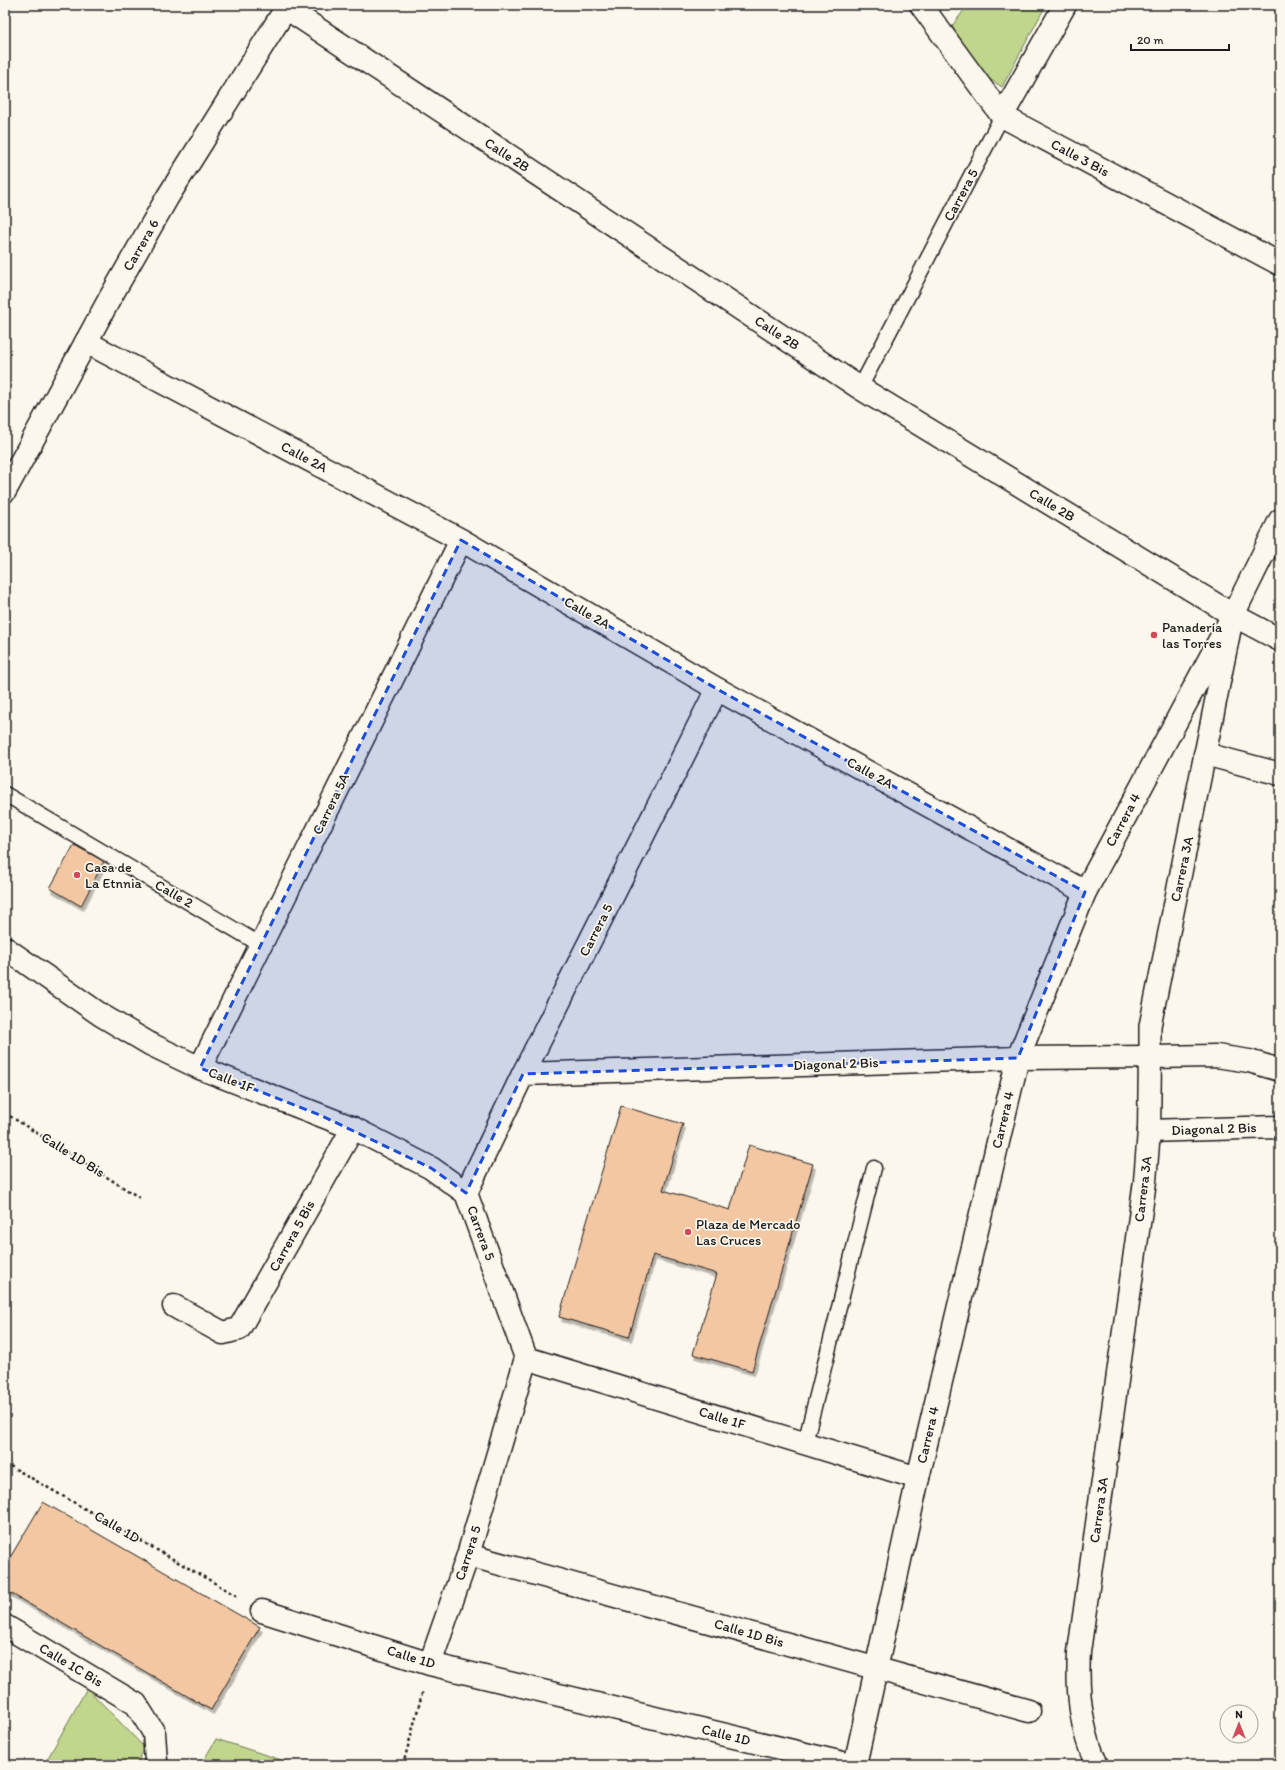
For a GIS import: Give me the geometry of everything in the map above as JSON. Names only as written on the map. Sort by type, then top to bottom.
[{"type":"street","name":"Calle 3 Bis","points":[[921,5],[1002,116],[1280,264]]},
{"type":"street","name":"Carrera 5","points":[[1002,116],[1065,5]]},
{"type":"street","name":"Carrera 6","points":[[5,491],[86,342],[167,198],[287,7]]},
{"type":"street","name":"Calle 2B","points":[[287,7],[860,388],[1233,615],[1280,640]]},
{"type":"street","name":"Calle 2A","points":[[86,342],[461,540],[717,689],[1085,892]]},
{"type":"street","name":"Carrera 4","points":[[855,1765],[918,1478],[1018,1058],[1085,892],[1233,615],[1280,520]]},
{"type":"street","name":"Carrera 5A","points":[[200,1068],[461,540]]},
{"type":"street","name":"Carrera 3A","points":[[1097,1765],[1083,1724],[1078,1684],[1079,1652],[1142,1204],[1149,1131],[1150,1026],[1233,615]]},
{"type":"street","name":"Carrera 5","points":[[430,1664],[468,1555],[526,1358],[466,1193],[523,1074],[717,689]]},
{"type":"street","points":[[1205,754],[1280,774]]},
{"type":"street","name":"Calle 1F","points":[[5,948],[101,1015],[150,1044],[200,1068],[353,1128],[431,1168],[466,1193]]},
{"type":"street","name":"Diagonal 2 Bis","points":[[523,1074],[1018,1058],[1216,1056],[1249,1061],[1280,1070]]},
{"type":"street","name":"Diagonal 2 Bis","points":[[1149,1131],[1280,1127]]},
{"type":"street","name":"Carrera 5 Bis","points":[[174,1306],[223,1333],[239,1329],[353,1128]]},
{"type":"street","name":"Calle 1F","points":[[526,1358],[918,1478]]},
{"type":"street","name":"Calle 1D Bis","points":[[468,1555],[1029,1711]]},
{"type":"street","name":"Calle 1D","points":[[262,1610],[430,1664],[851,1765]]},
{"type":"street","name":"Calle 1C Bis","points":[[5,1626],[136,1704],[154,1733],[155,1765]]},
{"type":"lane","name":"Carrera 5","points":[[860,388],[1002,116]]},
{"type":"lane","name":"Calle 2","points":[[5,794],[261,945]]},
{"type":"lane","points":[[805,1443],[874,1168]]},
{"type":"path","name":"Calle 1D Bis","points":[[5,1113],[140,1198]]},
{"type":"path","name":"Calle 1D","points":[[5,1463],[262,1610]]},
{"type":"path","points":[[403,1765],[430,1664]]},
{"type":"highlighted area","points":[[461,540],[717,689],[1085,892],[1018,1058],[523,1074],[466,1193],[431,1168],[320,1115],[200,1068]]},
{"type":"green space","points":[[968,5],[1046,5],[1002,87],[982,74],[952,26]]},
{"type":"green space","points":[[87,1688],[145,1748],[136,1765],[44,1765]]},
{"type":"green space","points":[[216,1739],[297,1765],[201,1765]]},
{"type":"building","name":"Casa de La Etnnia","points":[[74,845],[104,861],[81,906],[50,888]]},
{"type":"building","name":"Plaza de Mercado Las Cruces","points":[[621,1106],[683,1124],[663,1190],[730,1210],[749,1145],[813,1164],[752,1371],[693,1354],[717,1274],[653,1255],[629,1337],[559,1317]]},
{"type":"building","points":[[43,1502],[260,1627],[211,1710],[5,1590],[5,1566]]},
{"type":"place","name":"Panadería las Torres","points":[[1154,635]]},
{"type":"place","name":"Casa de La Etnnia","points":[[77,875]]},
{"type":"place","name":"Plaza de Mercado Las Cruces","points":[[688,1232]]}]
